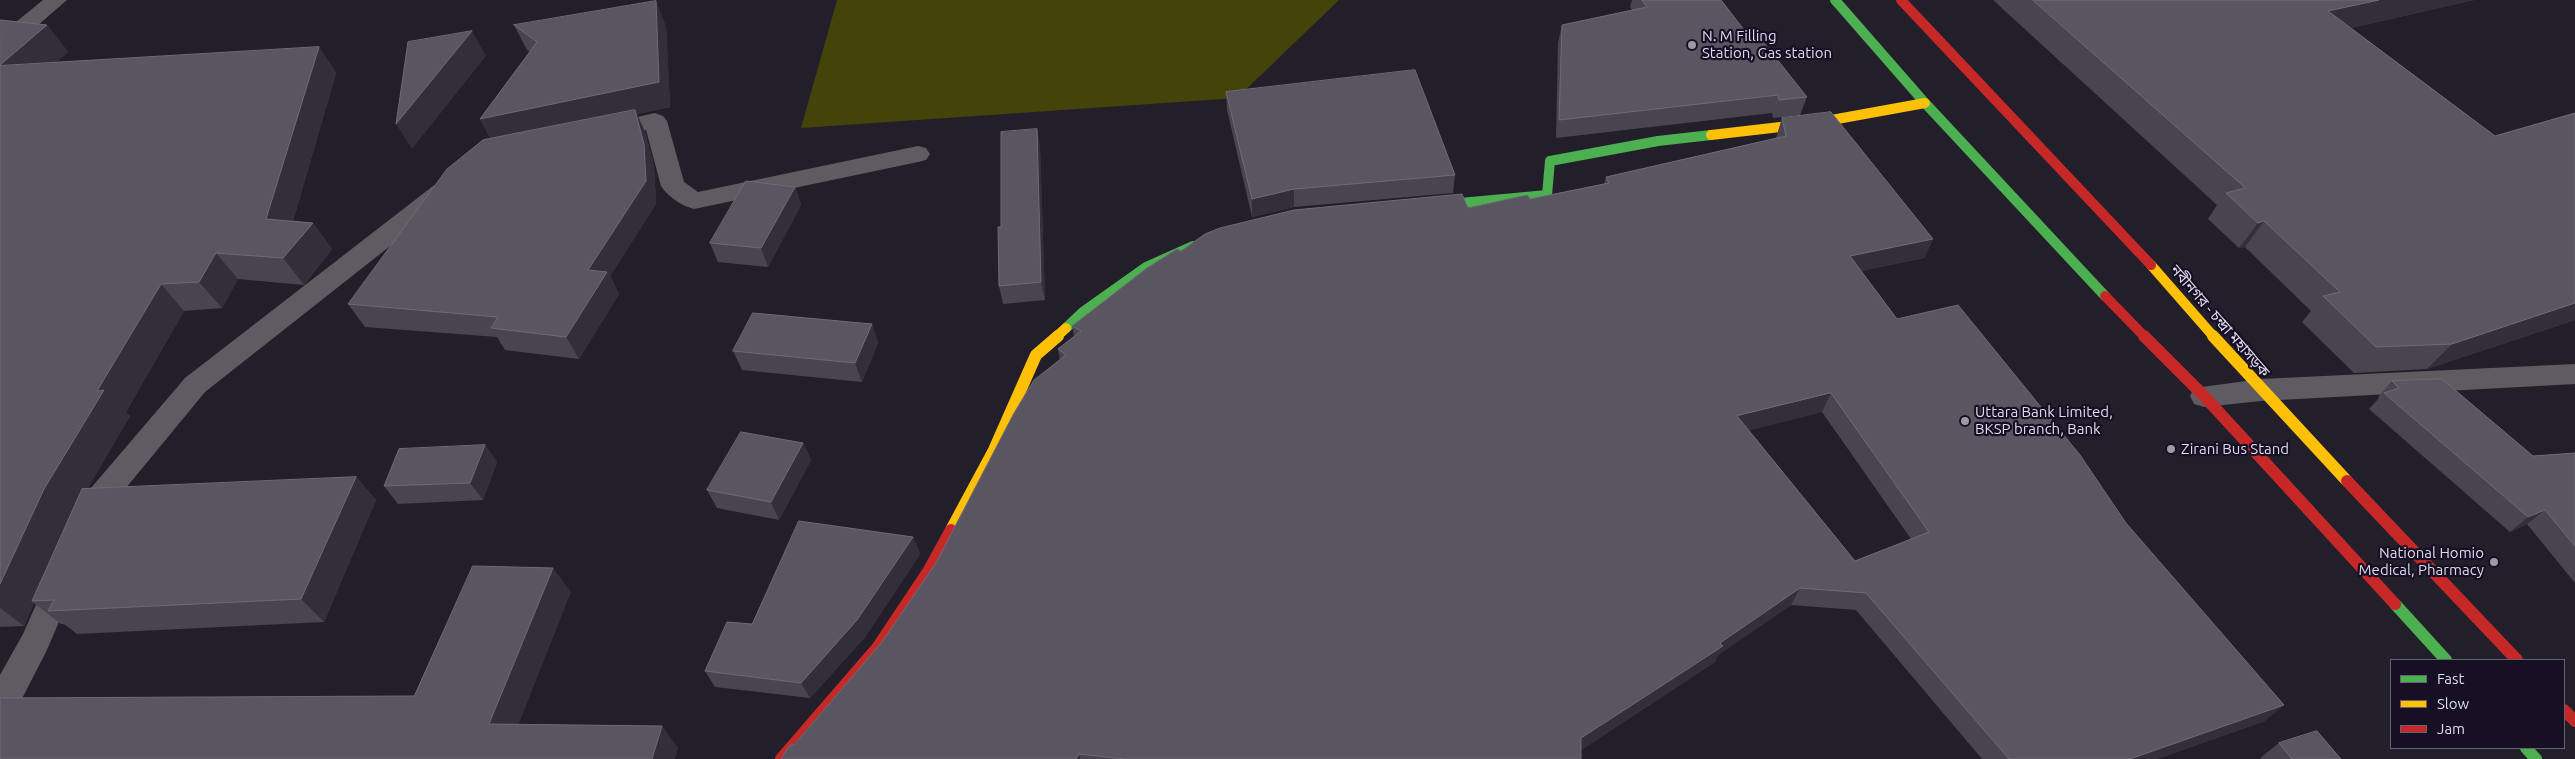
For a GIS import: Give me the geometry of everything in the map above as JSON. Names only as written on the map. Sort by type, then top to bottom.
[{"type":"main road","points":[[1835,0],[1925,102],[2108,299],[2204,396],[2445,659]]},
{"type":"main road","name":"নবীনগর - চন্দ্রা মহাসড়ক","points":[[1901,0],[2175,290],[2261,390],[2516,659]]},
{"type":"main road","points":[[1413,207],[1547,195],[1550,161],[1658,141],[1815,124],[1925,102]]},
{"type":"main road","points":[[781,759],[877,648],[929,570],[994,450],[1036,355],[1084,311],[1146,267],[1204,241]]},
{"type":"main road","points":[[2565,711],[2575,722]]},
{"type":"main road","points":[[2527,749],[2536,759]]},
{"type":"street","points":[[0,46],[56,0]]},
{"type":"street","points":[[580,136],[654,121],[674,186],[694,202],[918,154]]},
{"type":"street","points":[[0,707],[36,642],[95,504],[195,385],[457,180]]},
{"type":"street","points":[[2204,396],[2261,390],[2575,374]]},
{"type":"shaded area","points":[[837,0],[1339,0],[1237,98],[801,128]]},
{"type":"building","points":[[1642,0],[1721,0],[1748,35],[1756,33],[1807,97],[1779,100],[1778,95],[1559,120],[1562,25],[1647,7]]},
{"type":"building","points":[[2033,0],[2379,0],[2328,11],[2495,136],[2575,113],[2575,303],[2452,344],[2376,347],[2323,296],[2340,292],[2264,221],[2258,223],[2226,193],[2245,188]]},
{"type":"building","points":[[656,1],[659,82],[480,119],[537,42],[514,25]]},
{"type":"building","points":[[0,20],[47,25],[0,65]]},
{"type":"building","points":[[472,31],[396,124],[408,42]]},
{"type":"building","points":[[319,47],[266,219],[313,223],[283,258],[216,253],[199,282],[161,284],[97,391],[104,390],[44,489],[0,584],[0,66]]},
{"type":"building","points":[[1415,70],[1455,175],[1294,189],[1252,199],[1226,92]]},
{"type":"building","points":[[635,110],[644,144],[646,181],[588,270],[607,272],[566,337],[491,328],[498,317],[348,304],[447,169],[483,140]]},
{"type":"building","points":[[1831,112],[1933,239],[1850,256],[1897,319],[1958,305],[2080,455],[2126,523],[2284,705],[2130,759],[2009,759],[1866,593],[1800,588],[1720,643],[1723,646],[1581,738],[1581,759],[1125,759],[1079,754],[1076,759],[781,759],[790,745],[794,745],[882,642],[936,563],[1014,413],[1034,380],[1066,355],[1058,349],[1081,331],[1072,326],[1147,268],[1177,249],[1181,251],[1205,234],[1220,228],[1294,210],[1462,194],[1468,208],[1527,195],[1530,199],[1609,183],[1606,177],[1786,136],[1782,118]],"holes":[[[1831,393],[1929,532],[1855,561],[1737,416]]]},
{"type":"building","points":[[1037,129],[1041,282],[999,286],[998,227],[1001,227],[1001,132]]},
{"type":"building","points":[[746,181],[795,187],[761,248],[710,243]]},
{"type":"building","points":[[753,313],[872,324],[855,363],[733,351]]},
{"type":"building","points":[[2442,379],[2533,456],[2575,453],[2575,546],[2545,510],[2528,517],[2384,393],[2399,388],[2392,381]]},
{"type":"building","points":[[741,432],[803,443],[771,502],[707,490]]},
{"type":"building","points":[[485,445],[470,483],[384,486],[399,449]]},
{"type":"building","points":[[356,477],[301,599],[48,611],[54,600],[32,601],[82,489]]},
{"type":"building","points":[[799,521],[913,537],[857,620],[801,683],[705,671],[727,622],[752,624]]},
{"type":"building","points":[[473,566],[553,568],[489,724],[662,726],[652,759],[0,759],[0,698],[414,696]]},
{"type":"building","points":[[2317,731],[2341,759],[2292,759],[2279,743]]},
{"type":"traffic: fast","points":[[1835,0],[1925,103],[2105,296]]},
{"type":"traffic: fast","points":[[1428,206],[1547,195],[1550,161],[1658,141],[1711,135]]},
{"type":"traffic: fast","points":[[1066,328],[1084,311],[1146,267],[1193,246]]},
{"type":"traffic: fast","points":[[2395,604],[2445,659]]},
{"type":"traffic: fast","points":[[2527,749],[2536,759]]},
{"type":"traffic: slow","points":[[1711,135],[1815,123],[1925,103]]},
{"type":"traffic: slow","points":[[2151,265],[2261,390],[2347,481]]},
{"type":"traffic: slow","points":[[951,530],[994,450],[1036,355],[1066,328]]},
{"type":"traffic: jam","points":[[1901,0],[2151,265]]},
{"type":"traffic: jam","points":[[2105,296],[2204,396],[2395,604]]},
{"type":"traffic: jam","points":[[2347,481],[2516,659]]},
{"type":"traffic: jam","points":[[781,759],[877,648],[929,570],[951,530]]},
{"type":"traffic: jam","points":[[2565,711],[2575,721]]},
{"type":"place","name":"N. M Filling Station, Gas station","points":[[1692,45]]},
{"type":"place","name":"Uttara Bank Limited, BKSP branch, Bank","points":[[1965,421]]},
{"type":"place","name":"Zirani Bus Stand","points":[[2171,449]]},
{"type":"place","name":"National Homio Medical, Pharmacy","points":[[2494,562]]}]
